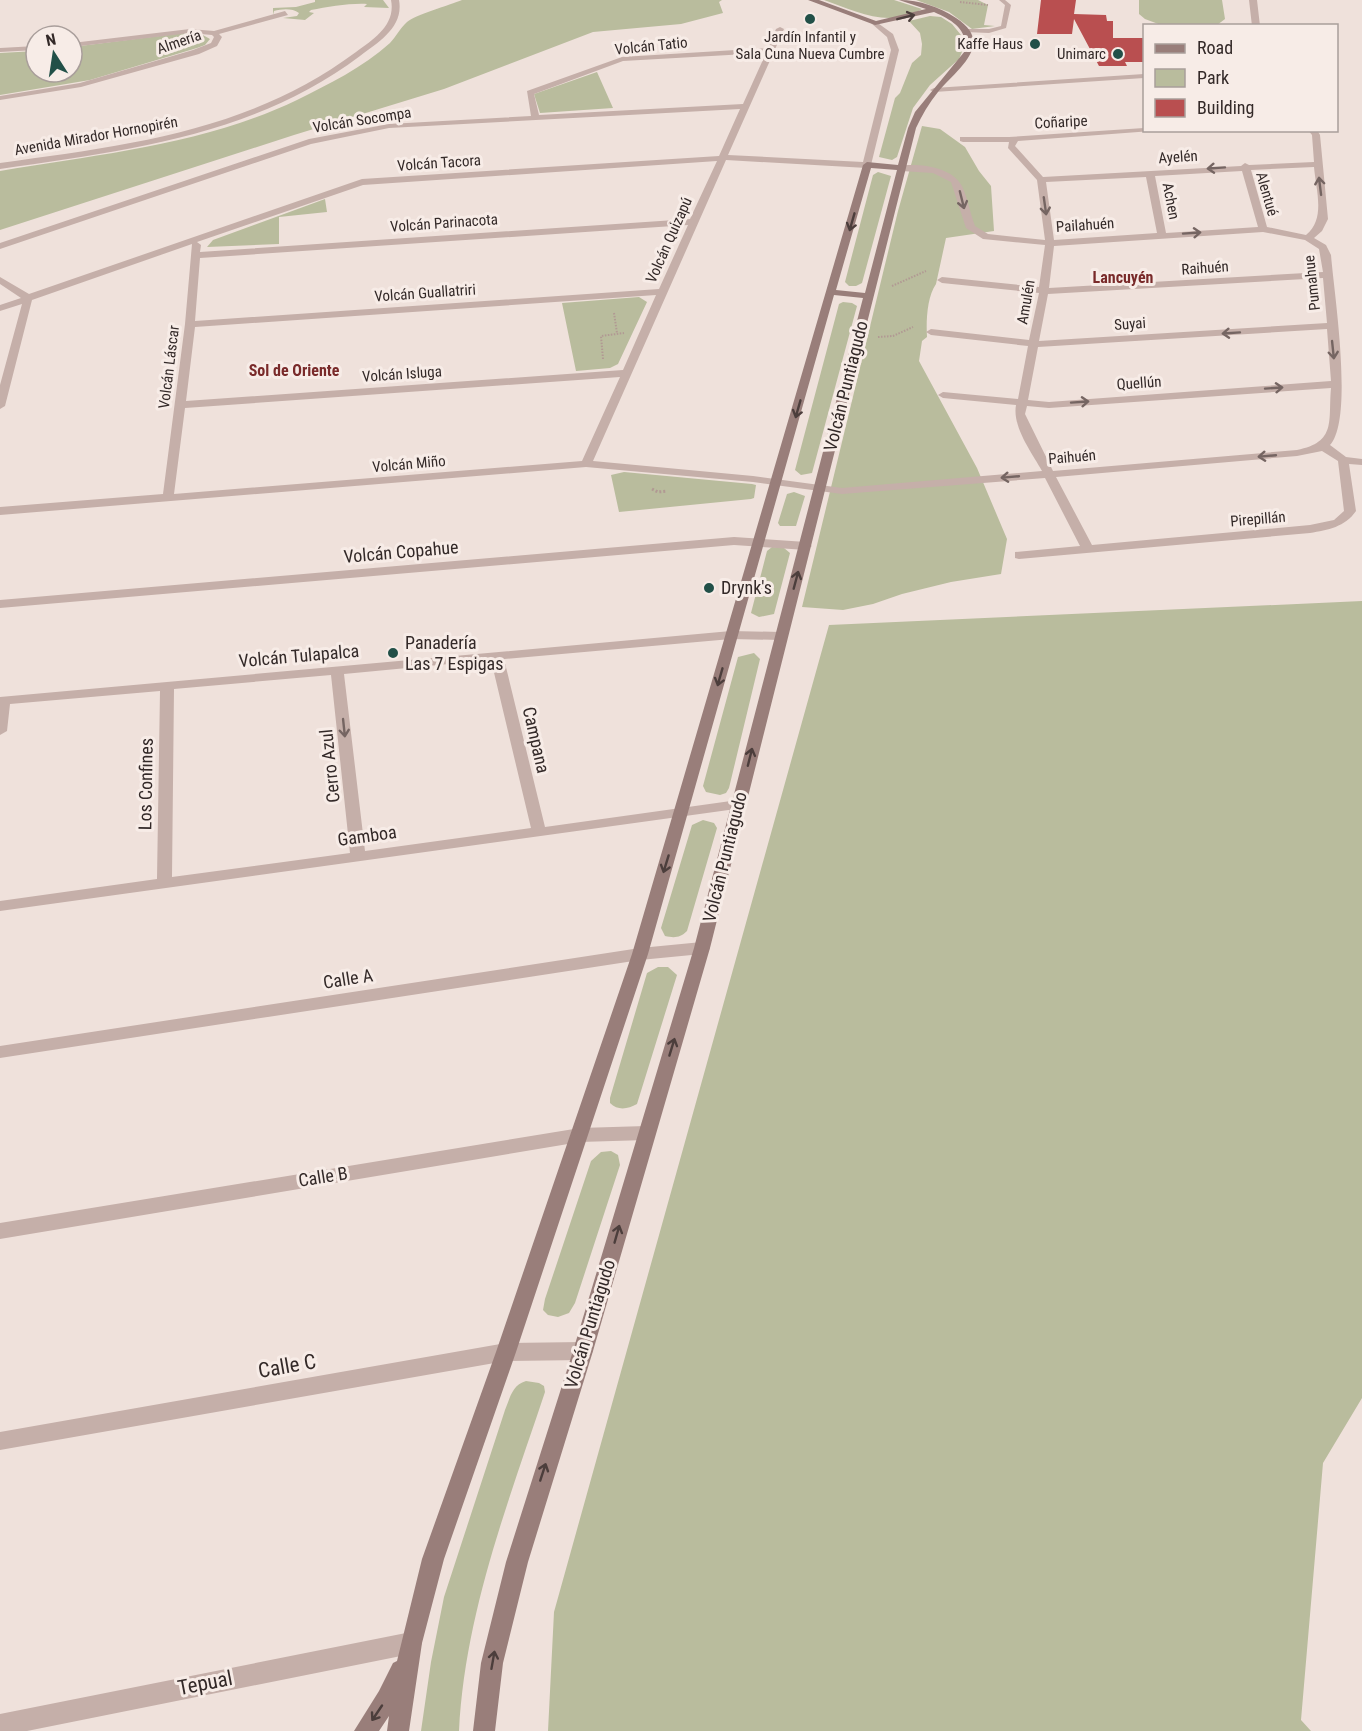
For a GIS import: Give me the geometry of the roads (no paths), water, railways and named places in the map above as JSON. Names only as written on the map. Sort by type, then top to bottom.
[{"type":"main road","points":[[812,0],[875,23],[936,9]]},
{"type":"main road","points":[[903,0],[936,9],[966,31]]},
{"type":"main road","name":"Volcán Puntiagudo","points":[[484,1731],[492,1663],[516,1562],[583,1351],[702,948],[914,121],[934,90],[968,54],[970,42],[966,31]]},
{"type":"main road","name":"Volcán Puntiagudo","points":[[398,1731],[410,1650],[433,1558],[506,1352],[640,954],[867,165]]},
{"type":"main road","name":"Volcán Tacora","points":[[867,165],[901,168]]},
{"type":"main road","points":[[832,292],[868,296]]},
{"type":"main road","points":[[365,1731],[387,1699],[410,1650]]},
{"type":"street","name":"Avenida Mirador Hornopirén","points":[[0,166],[153,142],[208,128],[272,105],[328,76],[365,50],[396,18],[398,10],[395,0]]},
{"type":"street","points":[[1253,0],[1256,24]]},
{"type":"street","points":[[214,33],[285,13]]},
{"type":"street","name":"Volcán Puntiagudo","points":[[867,165],[895,50],[890,36],[875,23]]},
{"type":"street","name":"Volcán Quizapú","points":[[586,464],[780,28]]},
{"type":"street","name":"Almería","points":[[0,98],[88,84],[176,58],[214,44],[218,37],[214,33],[184,31],[84,44]]},
{"type":"street","points":[[0,50],[24,49]]},
{"type":"street","name":"Volcán Tatio","points":[[536,118],[530,93],[622,59],[770,50]]},
{"type":"street","points":[[934,90],[1143,76]]},
{"type":"street","name":"Volcán Socompa","points":[[0,246],[316,140],[389,126],[745,106]]},
{"type":"street","name":"Coñaripe","points":[[963,139],[997,138],[1014,141],[1024,138],[1143,131]]},
{"type":"street","name":"Pumahue","points":[[1314,132],[1316,135],[1323,219],[1319,229],[1308,238],[1326,251],[1337,384],[1332,435],[1324,446]]},
{"type":"street","points":[[1014,141],[1011,146],[1041,180]]},
{"type":"street","name":"Volcán Tacora","points":[[0,308],[362,182],[722,158],[759,157],[867,165]]},
{"type":"street","name":"Ayelén","points":[[1041,180],[1245,166],[1317,164]]},
{"type":"street","name":"Alentué","points":[[1245,166],[1263,229]]},
{"type":"street","name":"Pailahuén","points":[[901,168],[933,171],[953,179],[959,188],[972,228],[977,234],[1000,239],[1050,243],[1263,229],[1308,238]]},
{"type":"street","name":"Achen","points":[[1150,172],[1162,235]]},
{"type":"street","name":"Amulén","points":[[1041,180],[1050,243],[1044,290],[1020,414],[1049,474]]},
{"type":"street","name":"Volcán Parinacota","points":[[195,255],[694,222]]},
{"type":"street","name":"Volcán Láscar","points":[[168,498],[190,324],[196,238]]},
{"type":"street","name":"Raihuén","points":[[942,280],[1058,292],[1327,275]]},
{"type":"street","points":[[0,280],[28,298],[0,406]]},
{"type":"street","name":"Volcán Guallatriri","points":[[190,324],[663,291]]},
{"type":"street","name":"Suyai","points":[[931,332],[1048,345],[1331,326]]},
{"type":"street","name":"Volcán Isluga","points":[[179,405],[627,373]]},
{"type":"street","name":"Quellún","points":[[943,395],[1048,405],[1337,384]]},
{"type":"street","points":[[1324,446],[1343,460],[1362,462]]},
{"type":"street","name":"Paihuén","points":[[821,488],[842,491],[866,490],[1298,453],[1324,446]]},
{"type":"street","name":"Pirepillán","points":[[1019,555],[1310,529],[1336,523],[1347,516],[1350,511],[1343,460]]},
{"type":"street","name":"Volcán Miño","points":[[0,512],[586,464],[821,488]]},
{"type":"street","points":[[1049,474],[1088,549]]},
{"type":"street","name":"Volcán Copahue","points":[[0,604],[734,541],[806,546]]},
{"type":"street","name":"Volcán Tulapalca","points":[[2,701],[732,635],[781,636]]},
{"type":"street","name":"Campana","points":[[497,656],[539,833]]},
{"type":"street","name":"Cerro Azul","points":[[337,670],[358,857]]},
{"type":"street","name":"Los Confines","points":[[164,884],[167,686]]},
{"type":"street","points":[[0,731],[2,701]]},
{"type":"street","name":"Gamboa","points":[[0,906],[738,805]]},
{"type":"street","name":"Calle A","points":[[0,1052],[640,954],[702,948]]},
{"type":"street","name":"Calle B","points":[[0,1231],[580,1135],[646,1133]]},
{"type":"street","name":"Calle C","points":[[0,1441],[506,1352],[583,1351]]},
{"type":"street","name":"Tepual","points":[[0,1725],[410,1650]]},
{"type":"lane","points":[[966,31],[1001,29],[1008,15],[1005,2]]},
{"type":"place","name":"Jardín Infantil y Sala Cuna Nueva Cumbre","points":[[810,19]]},
{"type":"place","name":"Kaffe Haus","points":[[1035,44]]},
{"type":"place","name":"Unimarc","points":[[1118,54]]},
{"type":"place","name":"Drynk's","points":[[709,588]]},
{"type":"place","name":"Panadería Las 7 Espigas","points":[[393,653]]},
{"type":"district","name":"Lancuyén","points":[[1123,277]]},
{"type":"district","name":"Sol de Oriente","points":[[294,370]]}]
